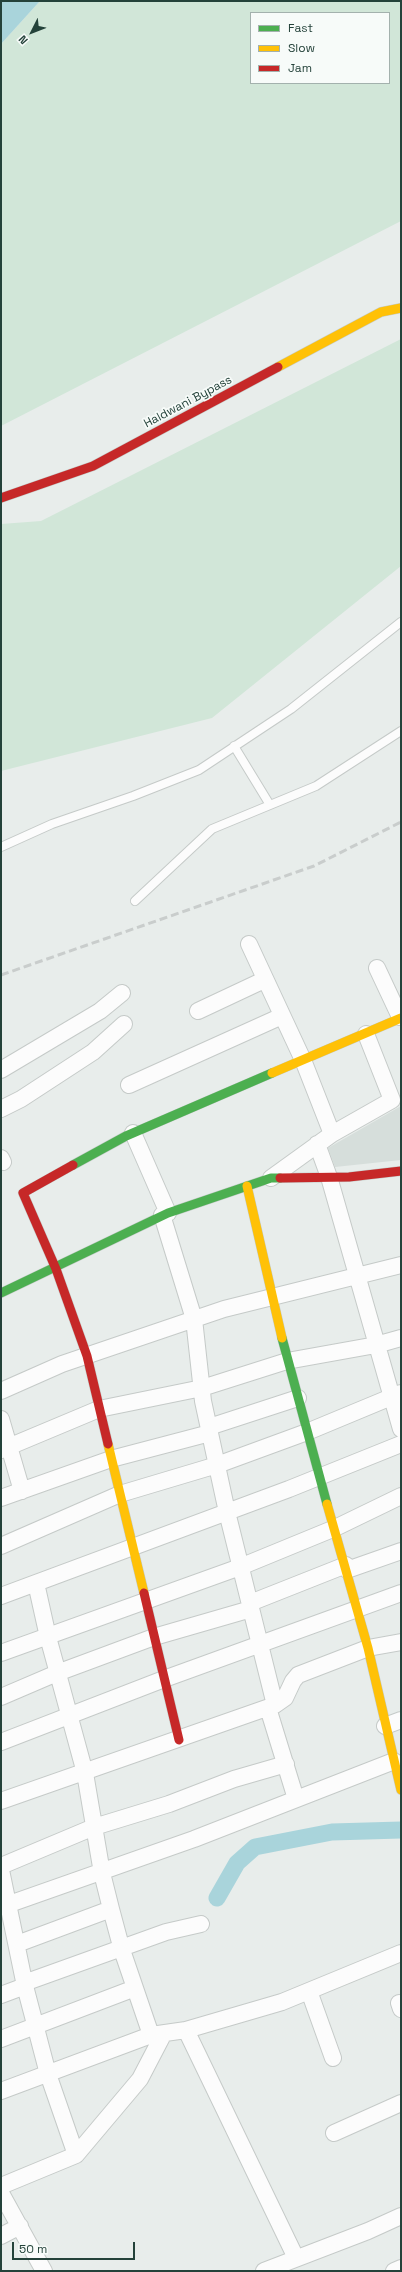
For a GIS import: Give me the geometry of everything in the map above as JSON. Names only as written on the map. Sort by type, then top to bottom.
[{"type":"street","name":"Haldwani Bypass","points":[[381,312],[391,301]]},
{"type":"street","name":"Haldwani Bypass","points":[[1,498],[93,466],[381,312],[401,308]]},
{"type":"street","points":[[249,944],[264,980],[303,1060],[332,1134]]},
{"type":"street","points":[[179,1740],[87,1356],[56,1269],[23,1193],[133,1133],[401,1018],[377,968]]},
{"type":"street","points":[[198,1011],[264,980]]},
{"type":"street","points":[[1,1070],[100,1011],[122,993]]},
{"type":"street","points":[[129,1085],[282,1016]]},
{"type":"street","points":[[1,1109],[21,1099],[93,1052],[124,1024]]},
{"type":"street","points":[[1,1293],[56,1269],[165,1214],[271,1178],[332,1134],[397,1099],[366,1034]]},
{"type":"street","points":[[133,1133],[165,1214],[194,1319],[202,1388],[217,1465],[240,1567],[260,1644],[272,1706],[296,1799]]},
{"type":"street","points":[[317,1144],[329,1177],[376,1345],[396,1395],[401,1429]]},
{"type":"street","points":[[271,1178],[298,1180],[401,1171]]},
{"type":"street","points":[[247,1186],[274,1296],[287,1360],[319,1477],[358,1609],[401,1790]]},
{"type":"street","points":[[1,1391],[87,1356],[224,1309],[401,1265]]},
{"type":"street","points":[[5,1448],[100,1409],[202,1388],[287,1360],[376,1345],[401,1338]]},
{"type":"street","points":[[1,1546],[120,1494],[217,1465],[307,1432],[396,1395]]},
{"type":"street","points":[[1,1498],[111,1459],[210,1430],[298,1398]]},
{"type":"street","points":[[1,1420],[5,1448],[22,1491]]},
{"type":"street","points":[[1,1596],[227,1512],[401,1444]]},
{"type":"street","points":[[1,1653],[240,1567],[334,1528],[401,1496]]},
{"type":"street","points":[[1,1697],[57,1673],[154,1637],[250,1606],[346,1567],[401,1551]]},
{"type":"street","points":[[1,2186],[76,2156],[140,2079],[158,2034],[135,1988],[122,1950],[102,1873],[85,1773],[57,1673],[36,1583]]},
{"type":"street","points":[[1,1742],[164,1679],[401,1593]]},
{"type":"street","points":[[1,1801],[85,1773],[272,1706],[285,1698],[292,1681],[298,1675],[368,1648],[401,1642]]},
{"type":"street","points":[[385,1726],[401,1720]]},
{"type":"street","points":[[5,1906],[102,1873],[394,1761]]},
{"type":"street","points":[[1,1866],[94,1827],[169,1804],[234,1778],[286,1764]]},
{"type":"street","points":[[1,1870],[5,1906],[16,1944],[35,2026],[48,2074],[76,2156]]},
{"type":"street","points":[[16,1944],[111,1909]]},
{"type":"street","points":[[1,1995],[166,1932],[202,1924]]},
{"type":"street","points":[[1,2091],[158,2034],[186,2030],[282,2002],[401,1953]]},
{"type":"street","points":[[1,2039],[135,1988]]},
{"type":"street","points":[[309,1991],[333,2058]]},
{"type":"street","points":[[186,2030],[296,2258]]},
{"type":"street","points":[[334,2133],[401,2103]]},
{"type":"street","points":[[1,2193],[44,2271]]},
{"type":"street","points":[[264,2271],[368,2231],[401,2216]]},
{"type":"street","points":[[1,2236],[20,2226]]},
{"type":"street","points":[[394,2271],[401,2268]]},
{"type":"lane","points":[[1,847],[52,824],[133,796],[199,770],[291,709],[401,622]]},
{"type":"lane","points":[[135,901],[212,829],[316,786],[401,731]]},
{"type":"lane","points":[[234,746],[270,805]]},
{"type":"shaded area","points":[[401,1106],[401,1160],[335,1167],[328,1148]]},
{"type":"green space","points":[[40,1],[401,1],[401,221],[1,426],[1,44]]},
{"type":"green space","points":[[401,339],[401,566],[212,718],[1,771],[1,524],[41,521]]},
{"type":"water","points":[[1,1],[40,1],[1,44]]},
{"type":"waterway","points":[[217,1898],[237,1863],[255,1847],[332,1832],[401,1830]]},
{"type":"railway","points":[[1,975],[314,866],[401,822]]},
{"type":"traffic: fast","points":[[73,1165],[126,1136],[272,1073]]},
{"type":"traffic: fast","points":[[1,1293],[168,1213],[271,1178],[280,1178]]},
{"type":"traffic: fast","points":[[282,1338],[327,1504]]},
{"type":"traffic: slow","points":[[278,367],[381,312],[401,308]]},
{"type":"traffic: slow","points":[[272,1073],[401,1018]]},
{"type":"traffic: slow","points":[[247,1186],[282,1338]]},
{"type":"traffic: slow","points":[[108,1444],[144,1593]]},
{"type":"traffic: slow","points":[[327,1504],[368,1648],[401,1790]]},
{"type":"traffic: jam","points":[[1,498],[93,466],[278,367]]},
{"type":"traffic: jam","points":[[73,1165],[23,1193],[56,1269],[87,1356],[108,1444]]},
{"type":"traffic: jam","points":[[280,1178],[349,1177],[401,1171]]},
{"type":"traffic: jam","points":[[144,1593],[179,1740]]}]
